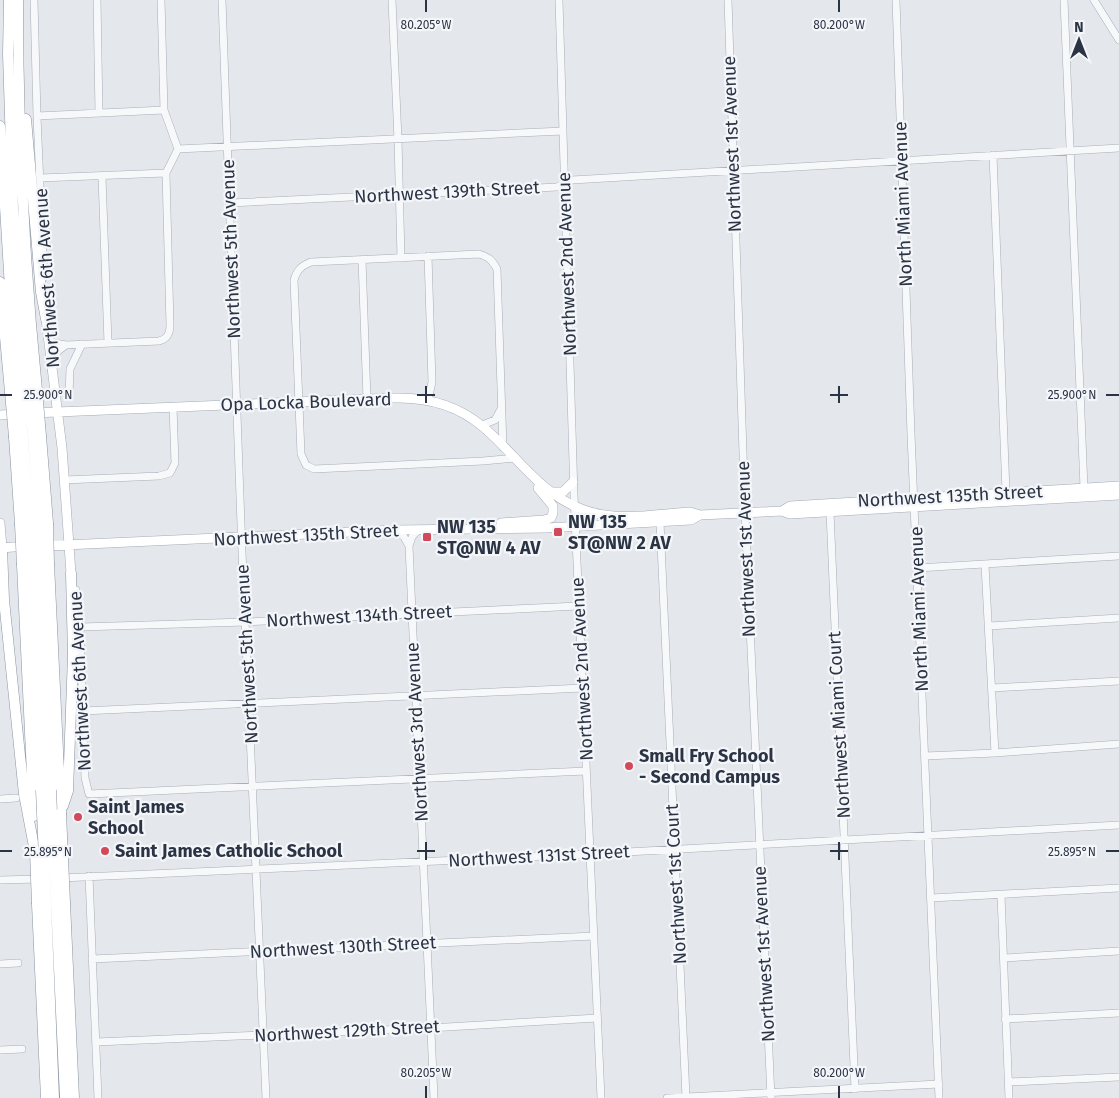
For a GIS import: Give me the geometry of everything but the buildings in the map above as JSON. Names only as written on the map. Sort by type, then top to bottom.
[{"type":"highway","points":[[9,0],[8,54],[13,208],[23,391],[28,436],[36,564],[42,792]]},
{"type":"highway","points":[[18,0],[25,244],[23,391]]},
{"type":"highway","points":[[18,37],[41,292],[46,319]]},
{"type":"highway","points":[[0,126],[8,270],[28,436],[34,524],[42,792],[64,1098]]},
{"type":"highway","points":[[0,282],[23,391]]},
{"type":"highway","points":[[1,548],[4,600],[42,792],[60,813],[51,903],[44,1098]]},
{"type":"highway","points":[[71,573],[73,656],[42,792],[35,852],[51,903],[73,1065],[74,1098]]},
{"type":"highway","points":[[51,903],[54,1098]]},
{"type":"highway","points":[[73,1065],[80,1082],[81,1098]]},
{"type":"main road","name":"Northwest 6th Avenue","points":[[46,319],[64,480],[71,573]]},
{"type":"main road","name":"Opa Locka Boulevard","points":[[0,415],[367,399],[401,398],[428,400],[456,410],[482,425],[529,475],[550,492],[574,506]]},
{"type":"main road","points":[[474,528],[492,523],[551,518],[554,510],[553,504],[529,475]]},
{"type":"main road","points":[[550,492],[563,492],[573,482]]},
{"type":"main road","name":"Northwest 135th Street","points":[[574,506],[592,513],[620,516],[690,512],[700,515],[782,511],[790,514],[830,512],[1006,492],[1119,486]]},
{"type":"main road","name":"Northwest 135th Street","points":[[782,511],[790,506],[864,501],[915,502],[1119,495]]},
{"type":"main road","points":[[830,512],[832,507],[855,505],[864,501]]},
{"type":"main road","name":"Northwest 135th Street","points":[[1,548],[396,530],[660,522],[690,520],[700,515]]},
{"type":"main road","points":[[576,524],[620,516]]},
{"type":"main road","points":[[0,522],[1,548]]},
{"type":"street","name":"Northwest 6th Avenue","points":[[34,0],[46,319]]},
{"type":"street","points":[[96,0],[99,113]]},
{"type":"street","points":[[48,339],[54,343],[66,345],[159,341],[169,334],[166,173],[178,150],[164,110],[161,0]]},
{"type":"street","name":"Northwest 5th Avenue","points":[[222,0],[241,537],[266,1098]]},
{"type":"street","points":[[392,0],[401,258]]},
{"type":"street","name":"Northwest 2nd Avenue","points":[[559,0],[573,482],[601,1098]]},
{"type":"street","name":"Northwest 1st Avenue","points":[[728,0],[744,513],[771,1096]]},
{"type":"street","name":"North Miami Avenue","points":[[896,0],[917,568],[940,1098]]},
{"type":"street","points":[[1064,0],[1084,488]]},
{"type":"street","points":[[1094,0],[1119,40]]},
{"type":"street","points":[[37,116],[164,110]]},
{"type":"street","points":[[178,150],[563,131]]},
{"type":"street","name":"Northwest 139th Street","points":[[230,203],[557,187],[572,180],[1119,148]]},
{"type":"street","points":[[993,156],[1006,492]]},
{"type":"street","points":[[40,178],[166,173]]},
{"type":"street","points":[[102,177],[108,343]]},
{"type":"street","points":[[503,447],[497,269],[487,256],[479,254],[311,262],[303,265],[298,270],[294,280],[301,454],[306,465],[314,469],[483,462],[514,458]]},
{"type":"street","points":[[428,256],[432,382],[428,400]]},
{"type":"street","points":[[362,260],[367,399]]},
{"type":"street","points":[[69,394],[70,369],[82,344]]},
{"type":"street","points":[[51,363],[58,351],[66,345]]},
{"type":"street","points":[[64,480],[168,474],[172,471],[175,460],[174,407]]},
{"type":"street","points":[[482,425],[495,420],[501,409]]},
{"type":"street","name":"Northwest Miami Court","points":[[830,512],[855,1089]]},
{"type":"street","name":"Northwest 1st Court","points":[[660,522],[686,1097]]},
{"type":"street","points":[[396,530],[404,537],[409,546]]},
{"type":"street","points":[[409,546],[412,537],[418,530]]},
{"type":"street","name":"Northwest 3rd Avenue","points":[[409,546],[414,695],[434,1098]]},
{"type":"street","points":[[917,568],[1119,556]]},
{"type":"street","points":[[985,565],[996,753]]},
{"type":"street","name":"Northwest 6th Avenue","points":[[71,573],[80,627],[85,778],[89,794],[253,786]]},
{"type":"street","name":"Northwest 134th Street","points":[[80,627],[246,622],[578,606]]},
{"type":"street","points":[[989,626],[1119,618]]},
{"type":"street","points":[[992,688],[1119,681]]},
{"type":"street","points":[[83,710],[583,688]]},
{"type":"street","points":[[925,756],[1119,744]]},
{"type":"street","points":[[253,786],[586,771]]},
{"type":"street","points":[[0,799],[42,792]]},
{"type":"street","name":"Northwest 131st Street","points":[[0,880],[590,854],[1119,825]]},
{"type":"street","points":[[88,876],[98,1098]]},
{"type":"street","points":[[931,898],[1119,888]]},
{"type":"street","points":[[1001,895],[1009,1098]]},
{"type":"street","name":"Northwest 130th Street","points":[[92,959],[594,936]]},
{"type":"street","points":[[1004,958],[1119,951]]},
{"type":"street","points":[[0,964],[18,963]]},
{"type":"street","points":[[1005,1019],[1119,1013]]},
{"type":"street","name":"Northwest 129th Street","points":[[96,1042],[430,1028],[597,1018]]},
{"type":"street","points":[[0,1050],[22,1049]]},
{"type":"street","points":[[1009,1082],[1119,1076]]},
{"type":"street","points":[[668,1098],[771,1096],[939,1084]]},
{"type":"place","name":"NW 135 ST@NW 2 AV","points":[[558,532]]},
{"type":"place","name":"NW 135 ST@NW 4 AV","points":[[427,537]]},
{"type":"place","name":"Small Fry School - Second Campus","points":[[629,766]]},
{"type":"place","name":"Saint James School","points":[[78,817]]},
{"type":"place","name":"Saint James Catholic School","points":[[105,851]]}]
